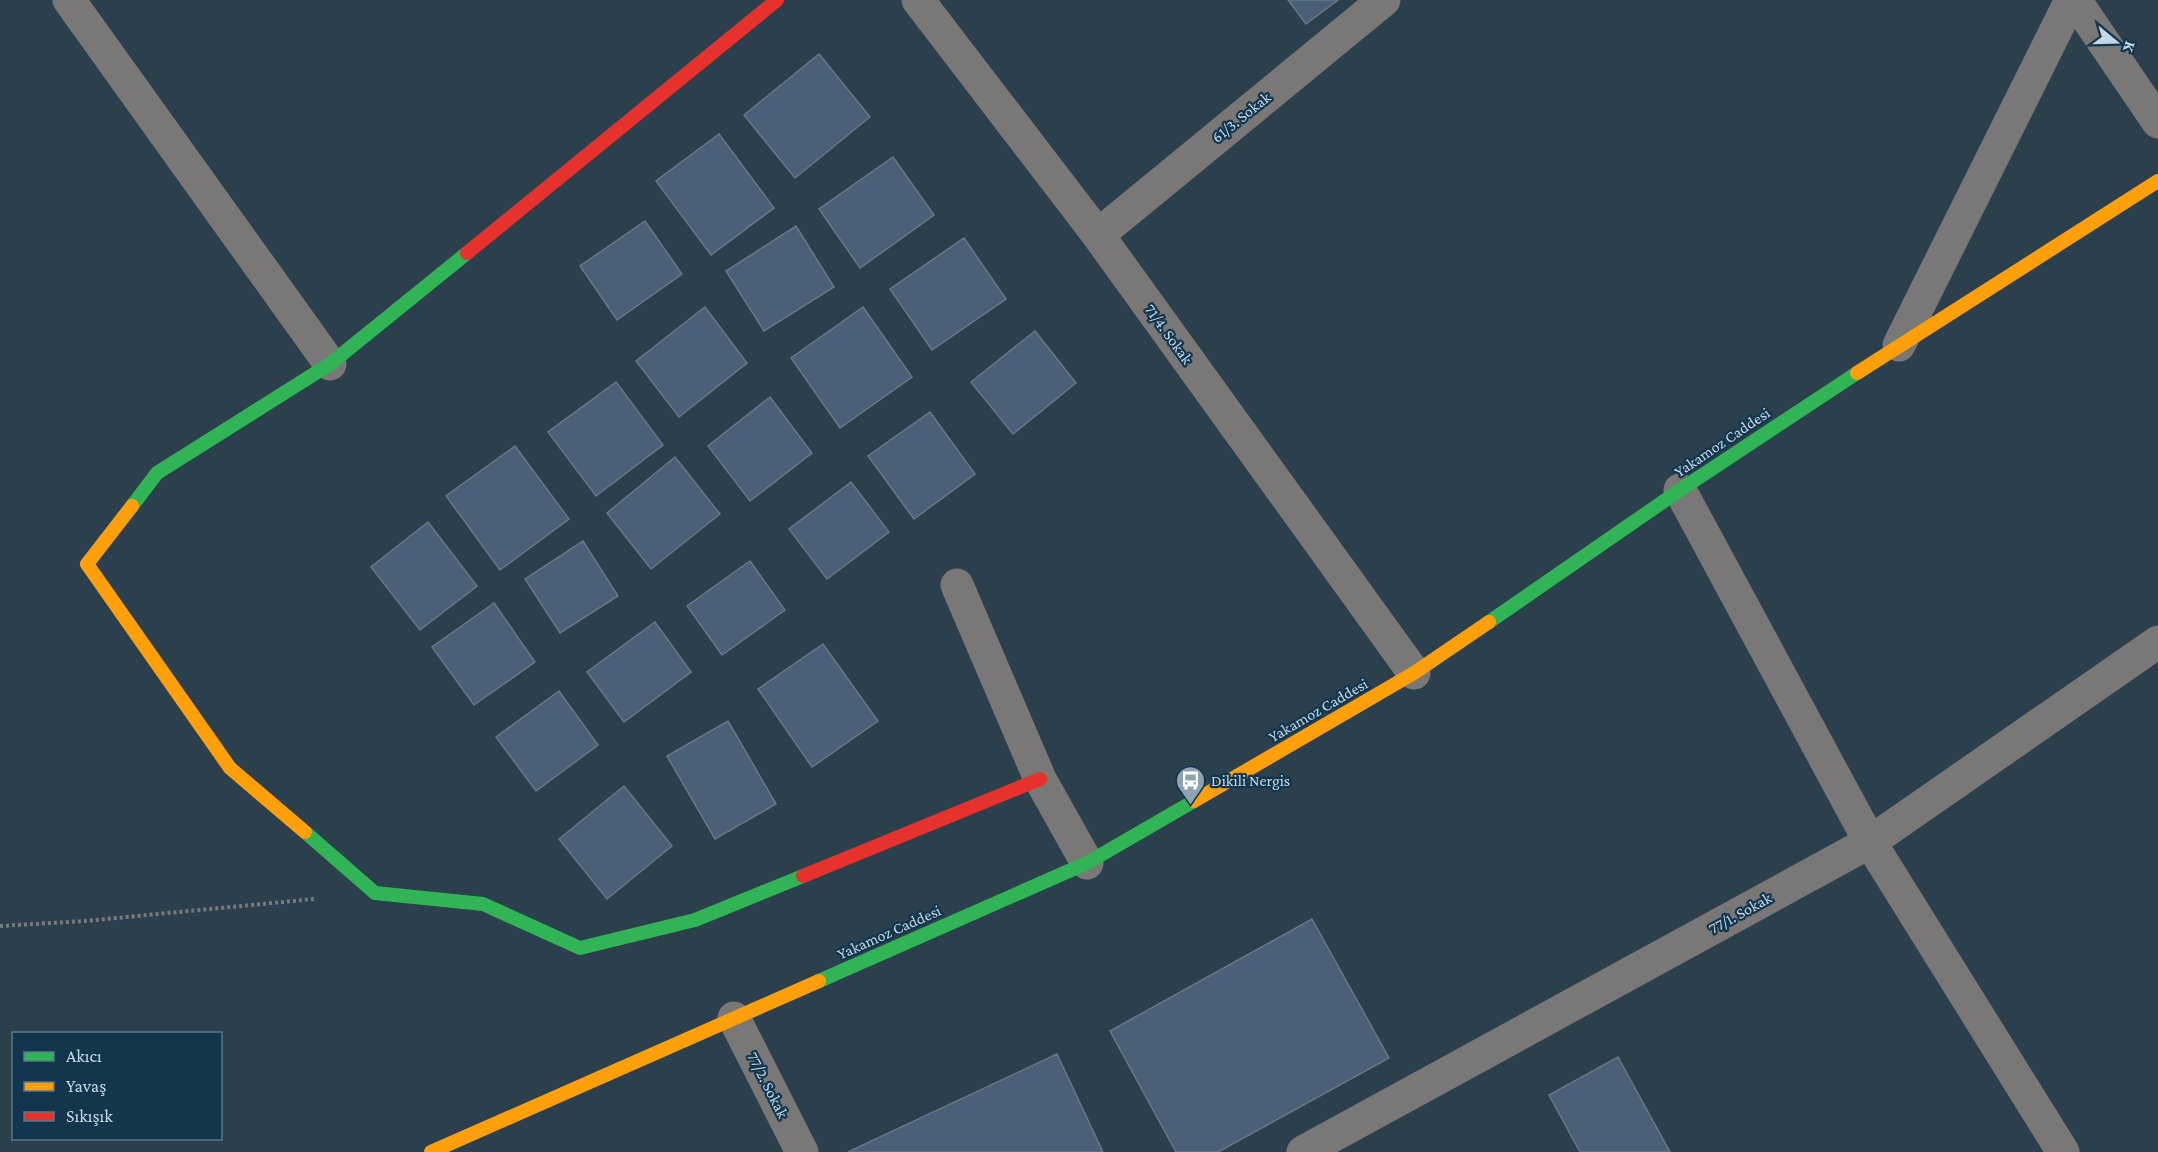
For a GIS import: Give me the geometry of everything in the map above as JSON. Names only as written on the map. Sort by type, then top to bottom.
[{"type":"street","points":[[69,0],[330,364]]},
{"type":"street","points":[[777,0],[330,364],[157,473],[87,564],[230,768],[375,893],[483,904],[580,948],[695,920],[1040,779]]},
{"type":"street","name":"71/4. Sokak","points":[[918,0],[1098,235],[1414,673]]},
{"type":"street","name":"61/3. Sokak","points":[[1098,235],[1384,0]]},
{"type":"street","points":[[1899,345],[2073,0],[2158,122]]},
{"type":"street","name":"Yakamoz Caddesi","points":[[431,1152],[1087,863],[1414,673],[1680,490],[1899,345],[2158,181]]},
{"type":"street","points":[[1680,490],[1870,842],[2064,1152]]},
{"type":"street","points":[[957,585],[1040,779],[1087,863]]},
{"type":"street","name":"77/1. Sokak","points":[[1303,1152],[1870,842],[2158,642]]},
{"type":"street","name":"77/2. Sokak","points":[[734,1018],[802,1152]]},
{"type":"path","points":[[0,926],[85,921],[375,893]]},
{"type":"building","points":[[1288,0],[1338,0],[1306,24]]},
{"type":"building","points":[[819,54],[870,117],[795,178],[744,115]]},
{"type":"building","points":[[719,134],[774,208],[711,255],[656,181]]},
{"type":"building","points":[[893,157],[934,215],[860,268],[819,209]]},
{"type":"building","points":[[645,221],[682,274],[617,320],[580,266]]},
{"type":"building","points":[[796,226],[834,287],[764,331],[726,271]]},
{"type":"building","points":[[964,238],[1006,299],[932,350],[890,289]]},
{"type":"building","points":[[705,307],[747,363],[679,417],[636,361]]},
{"type":"building","points":[[863,307],[912,377],[840,428],[791,358]]},
{"type":"building","points":[[1035,331],[1076,383],[1013,434],[971,382]]},
{"type":"building","points":[[616,382],[663,445],[596,496],[548,432]]},
{"type":"building","points":[[770,397],[812,453],[750,501],[708,446]]},
{"type":"building","points":[[930,412],[975,474],[914,519],[868,456]]},
{"type":"building","points":[[515,446],[569,519],[500,570],[446,496]]},
{"type":"building","points":[[675,457],[720,514],[651,569],[607,513]]},
{"type":"building","points":[[851,482],[889,532],[827,579],[789,529]]},
{"type":"building","points":[[428,522],[477,586],[420,630],[371,567]]},
{"type":"building","points":[[583,541],[618,596],[560,633],[525,579]]},
{"type":"building","points":[[750,561],[785,610],[722,655],[687,606]]},
{"type":"building","points":[[494,603],[535,662],[474,705],[432,647]]},
{"type":"building","points":[[655,622],[691,672],[624,722],[587,672]]},
{"type":"building","points":[[823,644],[878,721],[812,767],[758,689]]},
{"type":"building","points":[[559,691],[598,745],[536,791],[496,737]]},
{"type":"building","points":[[728,721],[776,804],[715,839],[667,756]]},
{"type":"building","points":[[624,786],[672,846],[607,899],[559,839]]},
{"type":"building","points":[[1312,919],[1389,1058],[1218,1152],[1176,1152],[1110,1031]]},
{"type":"building","points":[[1057,1054],[1103,1152],[848,1152]]},
{"type":"building","points":[[1618,1057],[1670,1152],[1580,1152],[1549,1095]]},
{"type":"traffic: fast","points":[[132,506],[157,473],[330,364],[467,253]]},
{"type":"traffic: fast","points":[[1489,622],[1680,490],[1857,373]]},
{"type":"traffic: fast","points":[[819,981],[1087,863],[1194,801]]},
{"type":"traffic: fast","points":[[305,832],[375,893],[483,904],[580,948],[695,920],[803,876]]},
{"type":"traffic: slow","points":[[1857,373],[2158,181]]},
{"type":"traffic: slow","points":[[132,506],[87,564],[230,768],[305,832]]},
{"type":"traffic: slow","points":[[1194,801],[1414,673],[1489,622]]},
{"type":"traffic: slow","points":[[431,1152],[819,981]]},
{"type":"traffic: jam","points":[[467,253],[777,0]]},
{"type":"traffic: jam","points":[[803,876],[1040,779]]},
{"type":"place","name":"Dikili Nergis","points":[[1190,806]]}]
